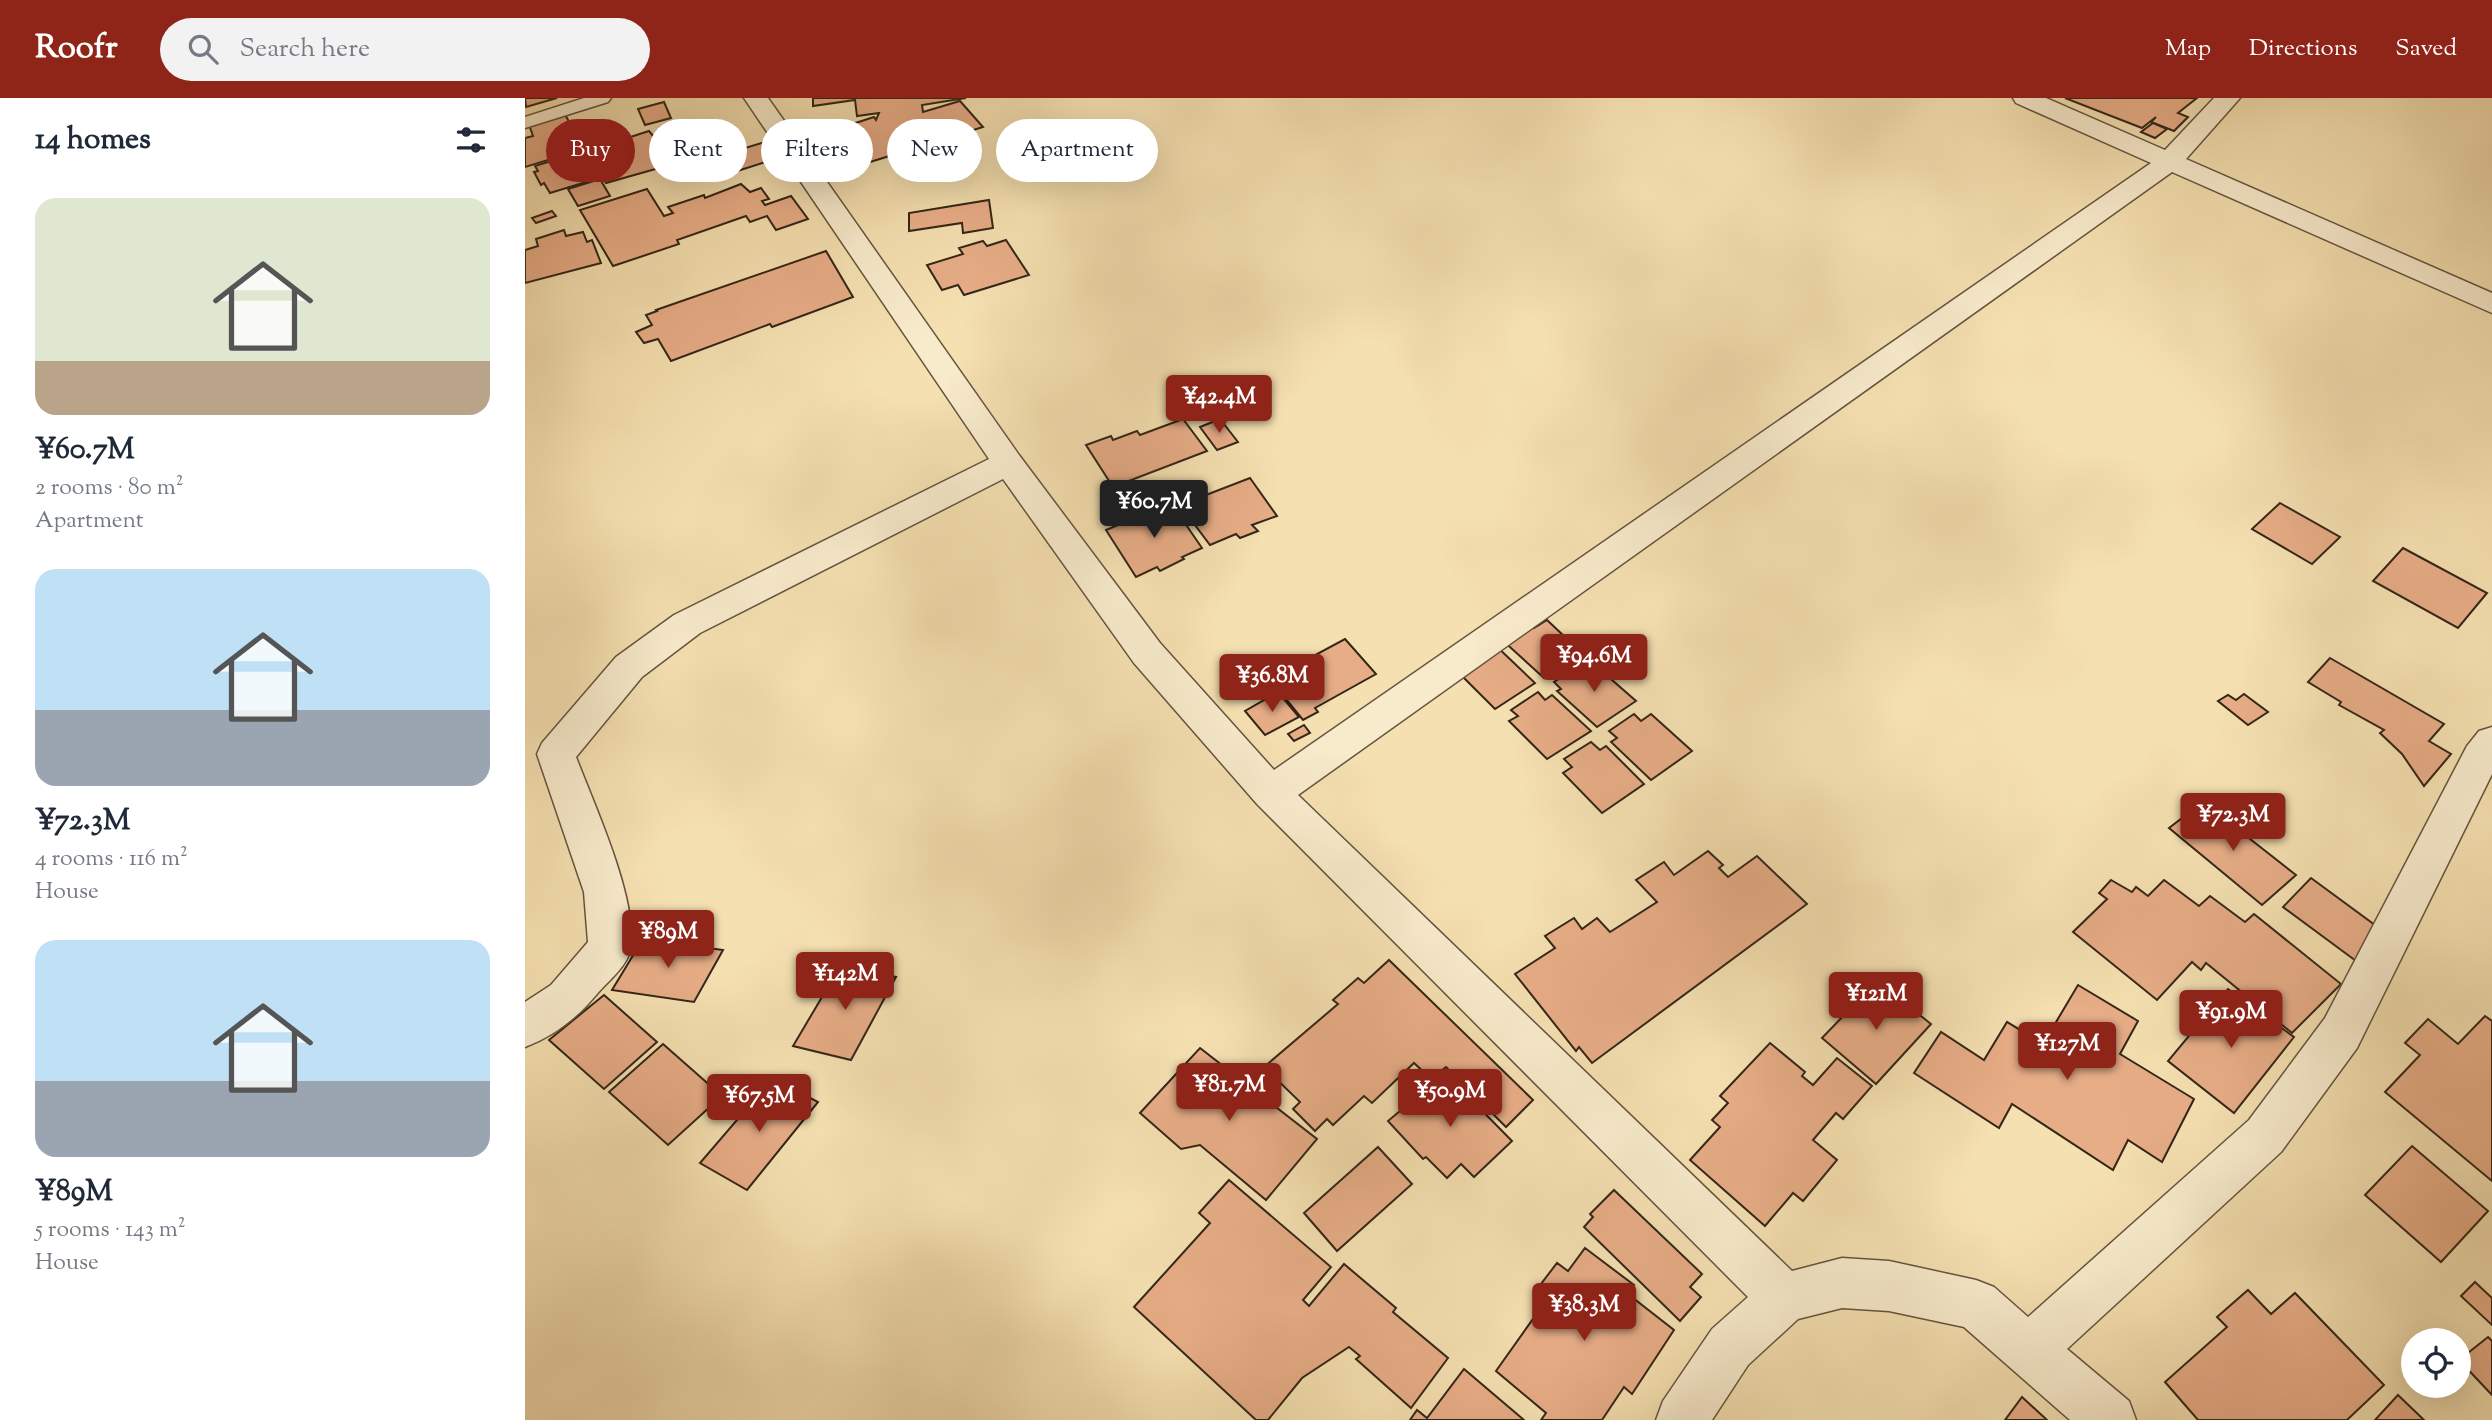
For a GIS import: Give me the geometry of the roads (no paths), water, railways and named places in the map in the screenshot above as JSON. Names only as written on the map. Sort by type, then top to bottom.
[{"type":"street","points":[[756,98],[1008,463],[1147,653],[1271,793],[1784,1298]]},
{"type":"street","points":[[2025,98],[2492,304]]},
{"type":"street","points":[[1271,793],[2169,162],[2228,98]]},
{"type":"street","points":[[525,1027],[566,999],[610,948],[605,892],[556,754],[629,667],[687,624],[1008,463]]},
{"type":"street","points":[[2029,1350],[2265,1136],[2341,1033],[2481,757],[2492,742]]},
{"type":"street","points":[[1682,1420],[1730,1347],[1784,1298],[1842,1283],[1889,1286],[1976,1305],[2110,1420]]},
{"type":"lane","points":[[525,123],[602,98]]}]
